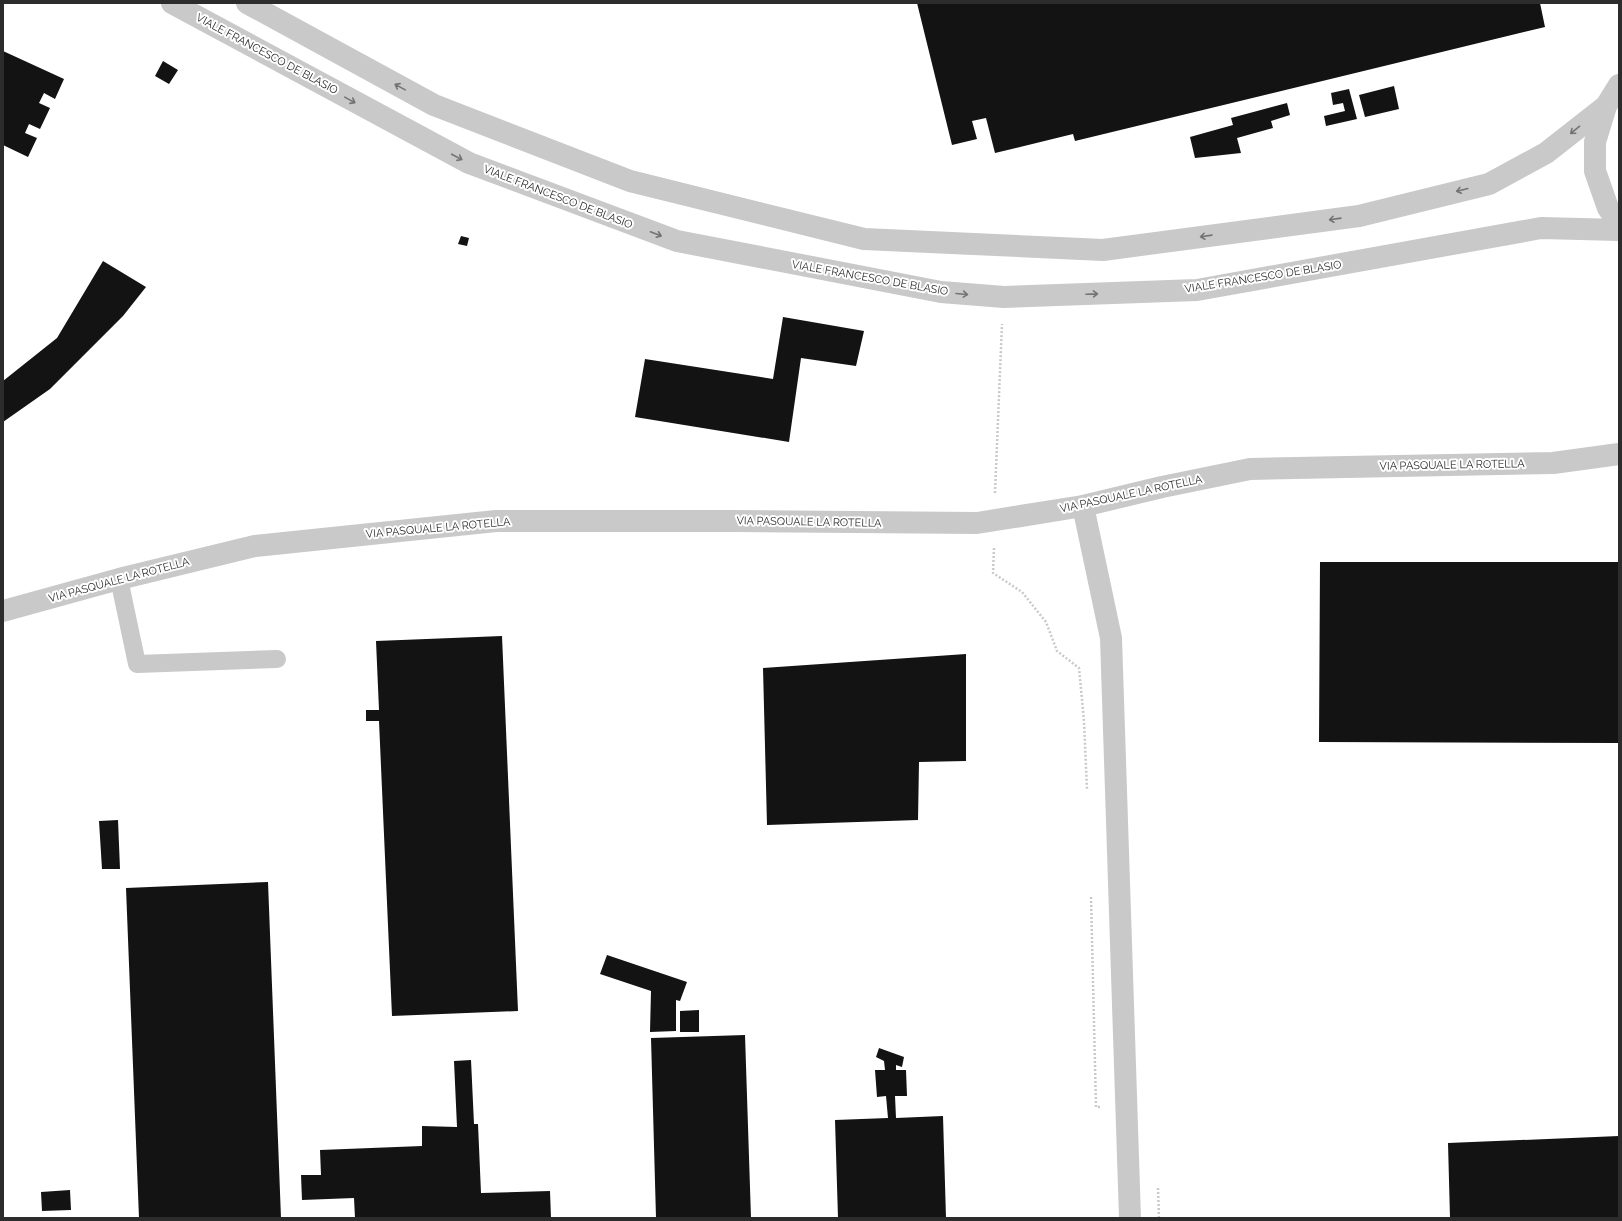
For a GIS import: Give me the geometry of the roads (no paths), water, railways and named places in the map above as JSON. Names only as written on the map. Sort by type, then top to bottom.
[{"type":"street","name":"VIALE FRANCESCO DE BLASIO","points":[[172,3],[469,163],[677,241],[941,292],[1004,297],[1196,290],[1541,228],[1619,230]]},
{"type":"street","points":[[247,3],[434,105],[630,181],[864,239],[1103,250],[1359,216],[1489,184],[1546,153],[1606,106]]},
{"type":"street","points":[[1619,84],[1606,106],[1595,142],[1595,171],[1608,208],[1619,224]]},
{"type":"street","name":"VIA PASQUALE LA ROTELLA","points":[[3,611],[119,579],[255,546],[496,521],[977,523],[1083,506],[1162,487],[1250,469],[1553,463],[1619,454]]},
{"type":"street","points":[[1083,506],[1110,638],[1130,1218]]},
{"type":"lane","points":[[119,579],[137,664],[277,659]]}]
